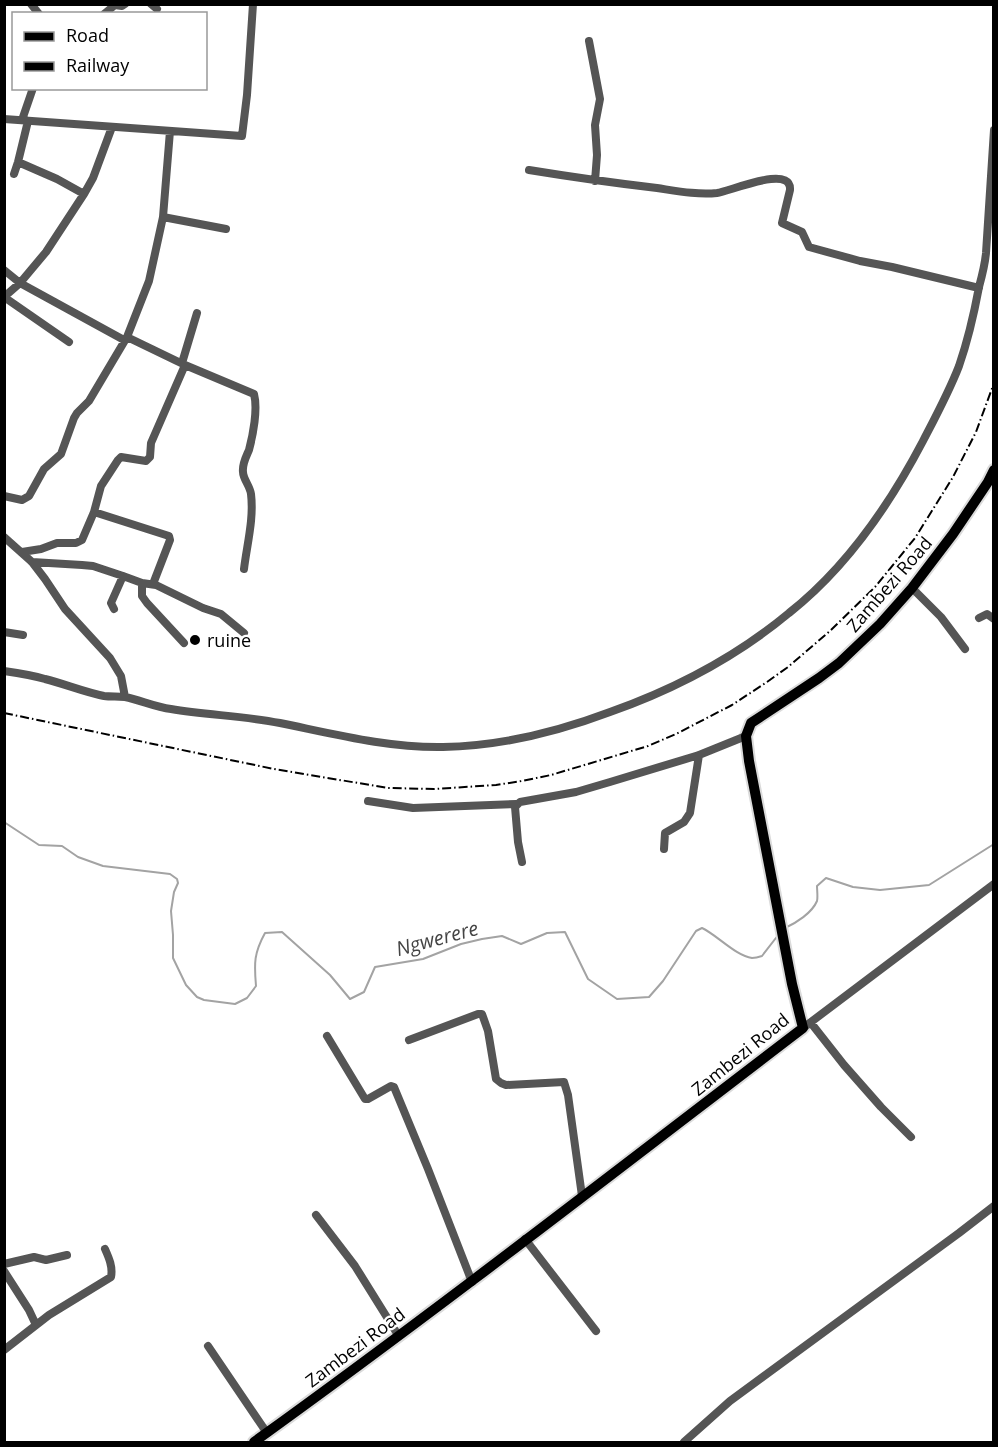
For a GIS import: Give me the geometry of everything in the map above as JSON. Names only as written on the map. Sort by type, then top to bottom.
[{"type":"main road","name":"Zambezi Road","points":[[254,1443],[472,1282],[525,1239],[808,1025],[792,984],[746,736],[751,723],[819,678],[858,646],[880,624],[912,588],[953,534],[988,482],[993,470]]},
{"type":"street","points":[[106,12],[115,5],[125,4]]},
{"type":"street","points":[[4,119],[242,136],[248,95],[252,4]]},
{"type":"street","points":[[589,40],[600,99],[596,125],[595,181]]},
{"type":"street","points":[[14,174],[33,90]]},
{"type":"street","points":[[69,342],[4,297],[20,283],[52,245],[93,178],[112,127]]},
{"type":"street","points":[[4,671],[30,675],[106,696],[126,698],[173,710],[251,718],[381,743],[443,747],[483,744],[552,731],[636,703],[698,674],[745,646],[790,613],[813,592],[861,538],[890,498],[912,461],[949,390],[969,333],[986,254],[993,130]]},
{"type":"street","points":[[4,496],[22,500],[29,496],[44,470],[61,454],[74,418],[89,401],[126,338],[149,281],[163,217],[170,131]]},
{"type":"street","points":[[18,162],[84,194]]},
{"type":"street","points":[[529,170],[693,193],[713,193],[732,190],[754,182],[785,180],[791,186],[782,223],[802,232],[809,247],[979,288]]},
{"type":"street","points":[[163,217],[226,229]]},
{"type":"street","points":[[4,270],[20,283],[126,338],[254,394],[253,430],[243,473],[251,492],[249,536],[244,568]]},
{"type":"street","points":[[22,552],[41,549],[57,543],[79,542],[84,537],[104,479],[121,457],[146,460],[150,457],[151,443],[183,364],[197,313]]},
{"type":"street","points":[[93,512],[170,536],[153,584]]},
{"type":"street","points":[[4,537],[32,562],[65,609],[110,658],[121,676],[126,698]]},
{"type":"street","points":[[32,562],[82,564],[141,584],[153,584],[221,614],[244,633]]},
{"type":"street","points":[[114,609],[111,603],[123,576]]},
{"type":"street","points":[[141,584],[142,596],[147,603],[184,643]]},
{"type":"street","points":[[912,588],[941,617],[965,649]]},
{"type":"street","points":[[979,618],[987,614],[993,620]]},
{"type":"street","points":[[4,632],[23,635]]},
{"type":"street","points":[[368,801],[413,808],[516,804],[576,792],[699,755],[746,736]]},
{"type":"street","points":[[664,849],[665,833],[684,822],[690,813],[699,755]]},
{"type":"street","points":[[516,804],[516,831],[522,862]]},
{"type":"street","points":[[910,1137],[808,1025],[993,884]]},
{"type":"street","points":[[409,1040],[482,1014],[488,1031],[496,1079],[506,1085],[564,1082],[570,1103],[582,1196]]},
{"type":"street","points":[[327,1036],[365,1099],[391,1086],[394,1087],[472,1282]]},
{"type":"street","points":[[684,1443],[730,1401],[993,1206]]},
{"type":"street","points":[[316,1215],[355,1266],[398,1335]]},
{"type":"street","points":[[525,1239],[596,1331]]},
{"type":"street","points":[[4,1350],[64,1305],[111,1277],[111,1262],[105,1249]]},
{"type":"street","points":[[4,1264],[34,1257],[46,1260],[67,1255]]},
{"type":"street","points":[[4,1271],[36,1325]]},
{"type":"street","points":[[208,1346],[267,1433]]},
{"type":"waterway","name":"Ngwerere","points":[[4,822],[39,845],[62,846],[78,857],[103,866],[170,874],[177,879],[171,911],[173,958],[186,985],[197,997],[204,1000],[235,1004],[247,998],[256,986],[256,958],[265,933],[282,932],[330,975],[350,999],[364,992],[375,967],[423,959],[461,944],[482,939],[502,936],[521,944],[547,933],[565,932],[588,979],[617,999],[649,997],[663,981],[696,931],[702,928],[740,953],[752,958],[762,956],[779,934]]},
{"type":"waterway","name":"Ngwerere","points":[[785,928],[811,910],[817,901],[817,886],[826,878],[853,887],[880,890],[929,885],[994,844]]},
{"type":"railway","points":[[4,713],[274,769],[388,788],[434,789],[522,781],[551,775],[648,746],[732,705],[767,682],[830,631],[875,587],[915,538],[953,477],[976,432],[994,383]]},
{"type":"place","name":"ruine","points":[[195,640]]}]
